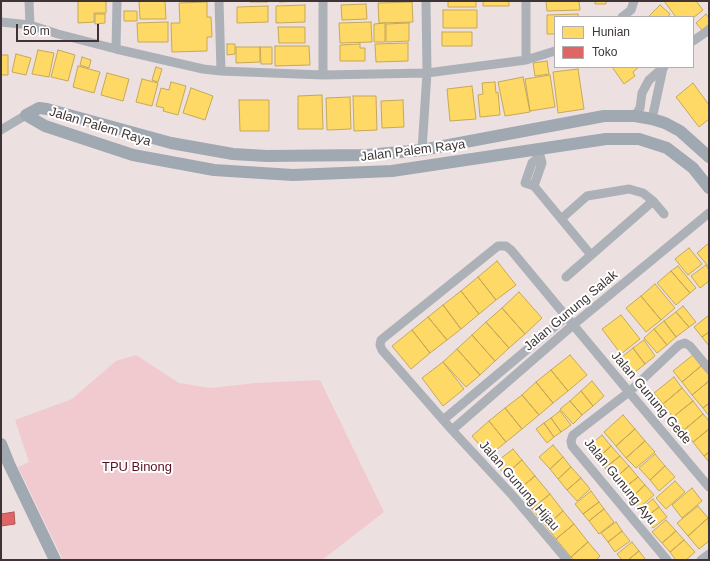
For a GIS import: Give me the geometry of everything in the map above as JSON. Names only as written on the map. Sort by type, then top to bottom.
[{"type":"street","points":[[30,1],[30,25]]},
{"type":"street","points":[[116,49],[117,1]]},
{"type":"street","points":[[219,1],[220,72]]},
{"type":"street","points":[[323,1],[323,75]]},
{"type":"street","points":[[422,150],[427,73],[426,1]]},
{"type":"street","points":[[526,1],[526,60]]},
{"type":"street","points":[[623,16],[630,10],[634,1]]},
{"type":"street","points":[[1,22],[30,25],[116,49],[220,72],[323,75],[427,73],[526,60],[554,52]]},
{"type":"street","points":[[694,41],[709,30]]},
{"type":"street","points":[[635,116],[640,108],[643,90],[649,80],[663,68]]},
{"type":"street","points":[[652,118],[663,68]]},
{"type":"street","name":"Jalan Palem Raya","points":[[26,115],[39,108],[47,109],[171,144],[233,154],[267,156],[367,155],[422,150],[604,116],[635,116],[652,118],[680,131],[709,157]]},
{"type":"street","points":[[1,130],[26,115]]},
{"type":"street","name":"Jalan Palem Raya","points":[[26,115],[45,126],[133,155],[214,170],[293,174],[392,171],[539,152],[606,139],[639,139],[667,148],[693,168],[709,188]]},
{"type":"street","points":[[536,129],[542,163],[529,185],[591,255]]},
{"type":"street","points":[[561,220],[587,196],[629,189],[643,193],[653,201],[664,214]]},
{"type":"street","points":[[566,277],[653,201]]},
{"type":"street","name":"Jalan Gunung Salak","points":[[452,430],[573,325],[709,213]]},
{"type":"street","name":"Jalan Gunung Gede","points":[[444,420],[382,350],[380,345],[381,340],[498,246],[509,247],[566,318],[709,487]]},
{"type":"street","name":"Jalan Gunung Salak","points":[[444,420],[566,318]]},
{"type":"street","points":[[628,392],[679,345],[685,343],[690,346],[709,369]]},
{"type":"street","name":"Jalan Gunung Ayu","points":[[628,392],[574,435],[571,441],[572,446],[667,560]]},
{"type":"street","name":"Jalan Gunung Hijau","points":[[444,420],[513,496],[567,560]]},
{"type":"street","points":[[1,444],[55,560]]},
{"type":"street","points":[[701,560],[709,554]]},
{"type":"green space","name":"TPU Binong","points":[[136,355],[179,383],[210,388],[256,383],[320,380],[384,512],[322,560],[63,560],[18,467],[29,462],[15,420],[72,399],[116,361]]},
{"type":"building: Hunian","points":[[78,1],[106,1],[106,13],[94,13],[94,22],[78,23]]},
{"type":"building: Hunian","points":[[139,1],[165,1],[166,19],[140,19]]},
{"type":"building: Hunian","points":[[249,1],[268,1],[268,2],[250,2]]},
{"type":"building: Hunian","points":[[279,1],[303,1],[279,2]]},
{"type":"building: Hunian","points":[[448,1],[476,1],[476,7],[448,7]]},
{"type":"building: Hunian","points":[[483,1],[509,1],[509,6],[483,6]]},
{"type":"building: Hunian","points":[[546,1],[579,1],[580,10],[547,11]]},
{"type":"building: Hunian","points":[[595,1],[606,1],[606,4],[595,4]]},
{"type":"building: Hunian","points":[[664,1],[696,1],[703,10],[694,17],[675,16]]},
{"type":"building: Hunian","points":[[207,2],[207,17],[211,17],[212,37],[207,37],[207,51],[172,52],[171,23],[180,23],[179,3]]},
{"type":"building: Hunian","points":[[412,2],[413,22],[379,23],[378,3]]},
{"type":"building: Hunian","points":[[366,4],[367,19],[342,20],[341,5]]},
{"type":"building: Hunian","points":[[305,5],[305,22],[276,23],[276,6]]},
{"type":"building: Hunian","points":[[660,5],[670,14],[669,16],[649,16]]},
{"type":"building: Hunian","points":[[268,6],[268,22],[237,23],[237,7]]},
{"type":"building: Hunian","points":[[443,10],[477,10],[477,28],[443,28]]},
{"type":"building: Hunian","points":[[124,11],[137,11],[137,21],[124,21]]},
{"type":"building: Hunian","points":[[95,14],[105,14],[105,23],[95,24]]},
{"type":"building: Hunian","points":[[578,14],[578,16],[554,16],[554,34],[547,34],[547,15]]},
{"type":"building: Hunian","points":[[706,14],[709,18],[709,24],[702,30],[696,23]]},
{"type":"building: Hunian","points":[[168,22],[168,42],[138,42],[137,23]]},
{"type":"building: Hunian","points":[[371,22],[372,42],[340,43],[339,23]]},
{"type":"building: Hunian","points":[[385,23],[385,42],[374,42],[374,24]]},
{"type":"building: Hunian","points":[[409,23],[409,41],[386,42],[386,24]]},
{"type":"building: Hunian","points":[[278,27],[305,27],[305,43],[279,43]]},
{"type":"building: Hunian","points":[[442,32],[472,32],[472,46],[442,46]]},
{"type":"building: Hunian","points":[[408,43],[408,61],[376,62],[375,44]]},
{"type":"building: Hunian","points":[[227,44],[235,44],[235,54],[227,55]]},
{"type":"building: Hunian","points":[[360,44],[360,48],[365,48],[365,61],[340,61],[340,45]]},
{"type":"building: Hunian","points":[[275,46],[309,46],[310,65],[275,66]]},
{"type":"building: Hunian","points":[[236,47],[260,47],[260,62],[236,63]]},
{"type":"building: Hunian","points":[[260,47],[272,47],[272,64],[261,64]]},
{"type":"building: Hunian","points":[[38,50],[54,53],[49,77],[32,74]]},
{"type":"building: Hunian","points":[[58,50],[75,55],[68,81],[51,77]]},
{"type":"building: Hunian","points":[[16,54],[31,58],[26,75],[12,72]]},
{"type":"building: Hunian","points":[[1,55],[8,55],[8,75],[1,75]]},
{"type":"building: Hunian","points":[[82,57],[91,60],[89,68],[80,65]]},
{"type":"building: Hunian","points":[[547,61],[549,74],[535,76],[533,63]]},
{"type":"building: Hunian","points":[[78,66],[100,72],[94,93],[73,87]]},
{"type":"building: Hunian","points":[[156,67],[162,69],[158,82],[152,80]]},
{"type":"building: Hunian","points":[[613,68],[638,68],[633,72],[635,76],[624,84]]},
{"type":"building: Hunian","points":[[578,69],[584,109],[558,113],[553,72]]},
{"type":"building: Hunian","points":[[107,73],[129,79],[123,101],[101,95]]},
{"type":"building: Hunian","points":[[550,75],[555,107],[530,111],[525,79]]},
{"type":"building: Hunian","points":[[523,77],[530,112],[505,116],[498,82]]},
{"type":"building: Hunian","points":[[142,79],[158,83],[152,106],[136,102]]},
{"type":"building: Hunian","points":[[171,82],[186,86],[178,115],[163,111],[164,108],[156,106],[161,88],[169,90]]},
{"type":"building: Hunian","points":[[495,82],[496,93],[498,92],[500,115],[480,117],[478,95],[483,94],[482,83]]},
{"type":"building: Hunian","points":[[693,83],[709,105],[709,119],[699,127],[676,97]]},
{"type":"building: Hunian","points":[[472,86],[476,119],[450,121],[447,89]]},
{"type":"building: Hunian","points":[[191,88],[213,96],[205,120],[183,113]]},
{"type":"building: Hunian","points":[[322,95],[323,129],[298,129],[298,96]]},
{"type":"building: Hunian","points":[[353,96],[376,96],[377,130],[354,131]]},
{"type":"building: Hunian","points":[[350,97],[351,129],[327,130],[326,98]]},
{"type":"building: Hunian","points":[[239,100],[269,100],[269,131],[240,131]]},
{"type":"building: Hunian","points":[[403,100],[404,127],[382,128],[381,101]]},
{"type":"building: Hunian","points":[[709,243],[709,267],[697,253]]},
{"type":"building: Hunian","points":[[689,248],[702,264],[688,275],[675,259]]},
{"type":"building: Hunian","points":[[497,261],[516,285],[496,300],[478,277]]},
{"type":"building: Hunian","points":[[706,265],[709,270],[709,281],[700,288],[691,276]]},
{"type":"building: Hunian","points":[[678,266],[696,288],[690,293],[671,271]]},
{"type":"building: Hunian","points":[[671,271],[690,293],[676,305],[657,283]]},
{"type":"building: Hunian","points":[[478,277],[496,300],[479,314],[461,291]]},
{"type":"building: Hunian","points":[[655,284],[675,308],[661,320],[641,296]]},
{"type":"building: Hunian","points":[[461,291],[479,314],[461,329],[443,305]]},
{"type":"building: Hunian","points":[[519,292],[542,318],[525,334],[502,308]]},
{"type":"building: Hunian","points":[[641,296],[661,320],[646,332],[626,308]]},
{"type":"building: Hunian","points":[[443,305],[461,329],[447,340],[428,317]]},
{"type":"building: Hunian","points":[[683,306],[696,322],[689,327],[676,312]]},
{"type":"building: Hunian","points":[[502,308],[525,334],[509,348],[486,322]]},
{"type":"building: Hunian","points":[[676,312],[689,327],[676,337],[664,321]]},
{"type":"building: Hunian","points":[[621,315],[640,339],[621,354],[602,329]]},
{"type":"building: Hunian","points":[[709,315],[709,332],[702,337],[694,327]]},
{"type":"building: Hunian","points":[[428,317],[447,340],[430,353],[412,330]]},
{"type":"building: Hunian","points":[[664,321],[676,337],[667,345],[654,329]]},
{"type":"building: Hunian","points":[[486,322],[509,348],[495,361],[472,335]]},
{"type":"building: Hunian","points":[[654,329],[667,345],[657,353],[644,338]]},
{"type":"building: Hunian","points":[[412,330],[430,353],[411,369],[392,346]]},
{"type":"building: Hunian","points":[[709,332],[709,346],[702,337]]},
{"type":"building: Hunian","points":[[472,335],[495,361],[480,375],[457,349]]},
{"type":"building: Hunian","points":[[644,340],[655,356],[645,364],[633,348]]},
{"type":"building: Hunian","points":[[633,348],[645,364],[634,373],[622,357]]},
{"type":"building: Hunian","points":[[457,349],[480,375],[466,387],[443,362]]},
{"type":"building: Hunian","points":[[570,355],[587,375],[568,391],[551,370]]},
{"type":"building: Hunian","points":[[693,355],[701,366],[682,382],[673,371]]},
{"type":"building: Hunian","points":[[443,362],[464,389],[443,406],[422,378]]},
{"type":"building: Hunian","points":[[701,366],[709,375],[709,381],[692,395],[682,382]]},
{"type":"building: Hunian","points":[[551,370],[568,391],[553,403],[536,382]]},
{"type":"building: Hunian","points":[[674,377],[682,388],[663,404],[654,393]]},
{"type":"building: Hunian","points":[[592,381],[604,396],[593,406],[581,391]]},
{"type":"building: Hunian","points":[[709,381],[709,403],[703,408],[692,395]]},
{"type":"building: Hunian","points":[[536,382],[553,403],[539,415],[522,395]]},
{"type":"building: Hunian","points":[[682,388],[693,401],[673,417],[663,404]]},
{"type":"building: Hunian","points":[[581,391],[593,406],[582,415],[570,401]]},
{"type":"building: Hunian","points":[[522,395],[539,415],[522,429],[505,408]]},
{"type":"building: Hunian","points":[[570,401],[582,415],[573,424],[560,409]]},
{"type":"building: Hunian","points":[[693,401],[703,414],[684,430],[673,417]]},
{"type":"building: Hunian","points":[[709,403],[709,416],[703,408]]},
{"type":"building: Hunian","points":[[505,408],[522,429],[506,442],[489,421]]},
{"type":"building: Hunian","points":[[560,411],[571,425],[561,432],[551,418]]},
{"type":"building: Hunian","points":[[703,414],[709,421],[709,429],[693,442],[684,430]]},
{"type":"building: Hunian","points":[[623,415],[635,429],[616,446],[604,432]]},
{"type":"building: Hunian","points":[[551,418],[561,432],[554,437],[544,423]]},
{"type":"building: Hunian","points":[[489,421],[506,442],[489,456],[472,436]]},
{"type":"building: Hunian","points":[[544,423],[554,437],[547,443],[536,429]]},
{"type":"building: Hunian","points":[[635,429],[645,441],[626,458],[616,446]]},
{"type":"building: Hunian","points":[[709,429],[709,452],[704,456],[693,442]]},
{"type":"building: Hunian","points":[[602,435],[611,446],[597,459],[587,448]]},
{"type":"building: Hunian","points":[[645,441],[655,452],[636,468],[626,458]]},
{"type":"building: Hunian","points":[[553,445],[563,457],[550,469],[539,457]]},
{"type":"building: Hunian","points":[[611,446],[620,456],[605,468],[597,459]]},
{"type":"building: Hunian","points":[[513,449],[522,460],[505,475],[495,463]]},
{"type":"building: Hunian","points":[[709,452],[709,462],[704,456]]},
{"type":"building: Hunian","points":[[655,454],[665,466],[650,480],[639,468]]},
{"type":"building: Hunian","points":[[620,456],[629,466],[614,479],[605,468]]},
{"type":"building: Hunian","points":[[563,457],[571,467],[558,479],[550,469]]},
{"type":"building: Hunian","points":[[522,460],[535,476],[517,491],[505,475]]},
{"type":"building: Hunian","points":[[629,466],[638,477],[623,489],[614,479]]},
{"type":"building: Hunian","points":[[665,466],[675,477],[659,491],[650,480]]},
{"type":"building: Hunian","points":[[571,467],[581,478],[567,490],[558,479]]},
{"type":"building: Hunian","points":[[535,476],[550,494],[532,509],[517,491]]},
{"type":"building: Hunian","points":[[638,477],[645,485],[631,498],[623,489]]},
{"type":"building: Hunian","points":[[581,478],[590,489],[577,501],[567,490]]},
{"type":"building: Hunian","points":[[675,481],[685,492],[666,509],[656,498]]},
{"type":"building: Hunian","points":[[645,485],[654,495],[639,508],[631,498]]},
{"type":"building: Hunian","points":[[692,488],[702,501],[682,518],[672,505]]},
{"type":"building: Hunian","points":[[591,491],[599,502],[583,514],[575,504]]},
{"type":"building: Hunian","points":[[550,494],[563,511],[546,526],[532,509]]},
{"type":"building: Hunian","points":[[653,499],[659,507],[645,518],[639,510]]},
{"type":"building: Hunian","points":[[599,502],[604,509],[589,521],[583,514]]},
{"type":"building: Hunian","points":[[698,506],[708,518],[688,536],[677,523]]},
{"type":"building: Hunian","points":[[659,507],[667,517],[653,528],[645,518]]},
{"type":"building: Hunian","points":[[604,509],[614,522],[599,534],[589,521]]},
{"type":"building: Hunian","points":[[563,511],[574,524],[556,539],[546,526]]},
{"type":"building: Hunian","points":[[708,518],[709,541],[699,549],[688,536]]},
{"type":"building: Hunian","points":[[666,520],[676,531],[662,543],[652,532]]},
{"type":"building: Hunian","points":[[616,522],[622,531],[608,542],[601,533]]},
{"type":"building: Hunian","points":[[574,524],[588,542],[571,557],[556,539]]},
{"type":"building: Hunian","points":[[622,531],[630,541],[615,552],[608,542]]},
{"type":"building: Hunian","points":[[676,531],[684,540],[670,552],[662,543]]},
{"type":"building: Hunian","points":[[684,540],[695,552],[686,560],[676,560],[670,552]]},
{"type":"building: Hunian","points":[[588,542],[600,556],[596,560],[573,560],[571,557]]},
{"type":"building: Hunian","points":[[632,542],[639,551],[628,560],[622,560],[617,554]]},
{"type":"building: Hunian","points":[[639,551],[646,560],[628,560]]},
{"type":"building: Toko","points":[[14,512],[15,524],[1,526],[1,514]]}]
